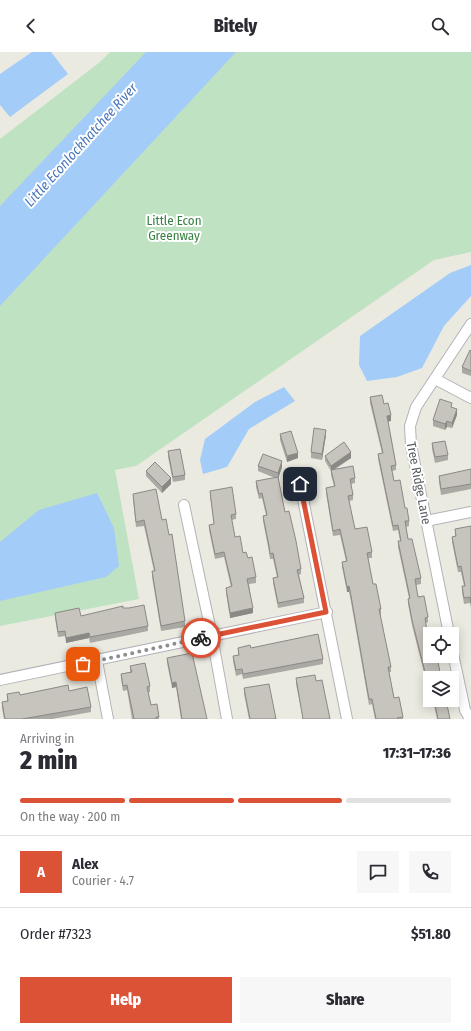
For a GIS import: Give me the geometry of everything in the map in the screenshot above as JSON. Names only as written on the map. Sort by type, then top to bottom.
[{"type":"street","name":"Tree Ridge Lane","points":[[448,627],[411,445],[410,426],[416,407],[471,324]]},
{"type":"street","points":[[434,379],[471,398]]},
{"type":"street","points":[[300,484],[347,719]]},
{"type":"street","points":[[184,505],[212,636],[227,719]]},
{"type":"street","points":[[426,521],[471,512]]},
{"type":"street","points":[[0,680],[97,661],[326,612]]},
{"type":"street","points":[[97,661],[108,719]]},
{"type":"street","points":[[455,663],[465,710],[470,719]]},
{"type":"green space","name":"Little Econ Greenway","points":[[110,52],[471,52],[471,252],[434,260],[136,466],[115,470],[139,599],[0,626],[0,139],[100,62]]},
{"type":"water","points":[[32,52],[51,52],[68,74],[10,117],[0,105],[0,74]]},
{"type":"water","name":"Little Econlockhatchee River","points":[[146,52],[236,52],[0,306],[0,206]]},
{"type":"water","points":[[471,265],[471,296],[444,326],[422,368],[397,377],[367,381],[359,365],[360,336],[450,273]]},
{"type":"water","points":[[284,387],[295,401],[249,429],[227,467],[203,474],[200,460],[205,439],[255,402]]},
{"type":"water","points":[[97,493],[114,528],[119,566],[106,577],[0,601],[0,542],[39,510]]},
{"type":"building","points":[[470,350],[471,351],[471,371],[462,367]]},
{"type":"building","points":[[382,395],[384,404],[388,403],[391,415],[387,416],[396,465],[391,466],[394,481],[400,480],[405,508],[407,508],[409,521],[405,521],[408,539],[412,539],[421,578],[415,579],[418,597],[424,596],[428,617],[425,618],[426,627],[423,627],[423,663],[438,663],[440,671],[425,671],[408,599],[410,598],[398,541],[401,541],[398,525],[393,526],[378,454],[383,453],[370,397]]},
{"type":"building","points":[[440,399],[452,403],[451,407],[457,409],[452,423],[447,421],[445,424],[433,420]]},
{"type":"building","points":[[314,428],[326,430],[322,454],[311,452]]},
{"type":"building","points":[[291,431],[298,453],[287,456],[280,434]]},
{"type":"building","points":[[445,441],[448,455],[435,457],[432,443]]},
{"type":"building","points":[[344,442],[351,452],[331,466],[325,456]]},
{"type":"building","points":[[180,449],[185,475],[173,477],[168,451]]},
{"type":"building","points":[[263,454],[282,461],[278,473],[258,466]]},
{"type":"building","points":[[155,462],[171,478],[162,487],[146,471]]},
{"type":"building","points":[[353,466],[355,478],[350,479],[353,495],[348,496],[355,529],[367,527],[372,552],[367,553],[373,584],[376,584],[381,609],[379,609],[391,667],[388,667],[394,698],[399,697],[403,717],[397,718],[398,719],[376,719],[372,699],[369,699],[351,596],[349,586],[347,587],[342,562],[347,561],[340,529],[333,531],[326,488],[335,486],[331,470]]},
{"type":"building","points":[[471,469],[471,484],[441,489],[439,476]]},
{"type":"building","points":[[278,477],[285,512],[289,511],[296,541],[301,569],[297,570],[304,598],[278,603],[273,578],[278,577],[273,553],[270,554],[263,516],[267,515],[262,493],[259,494],[256,481]]},
{"type":"building","points":[[232,487],[236,514],[231,515],[235,537],[240,536],[243,553],[246,552],[248,558],[252,557],[256,577],[247,579],[253,608],[230,613],[226,588],[232,586],[224,552],[215,554],[209,525],[214,524],[210,491]]},
{"type":"building","points":[[156,489],[162,520],[166,519],[169,535],[172,534],[185,621],[161,626],[152,571],[155,571],[144,520],[136,522],[133,494]]},
{"type":"building","points":[[471,526],[471,603],[470,597],[464,598],[462,586],[465,586],[461,566],[458,567],[452,537],[456,536],[455,529]]},
{"type":"building","points":[[144,605],[148,626],[90,637],[89,633],[66,638],[65,631],[58,632],[55,613],[79,608],[81,616],[123,606],[123,608],[129,608]]},
{"type":"building","points":[[318,634],[323,659],[243,674],[242,669],[236,670],[233,656],[239,655],[238,648],[250,645],[251,648]]},
{"type":"building","points":[[192,653],[207,719],[182,719],[176,682],[172,683],[167,658]]},
{"type":"building","points":[[145,663],[150,686],[147,687],[151,705],[157,704],[159,717],[156,717],[156,719],[134,719],[127,685],[123,686],[121,674],[132,672],[130,666]]},
{"type":"building","points":[[315,675],[316,681],[322,680],[330,719],[303,719],[296,678]]},
{"type":"building","points":[[269,684],[276,719],[250,719],[244,688]]},
{"type":"building","points":[[68,685],[69,691],[87,687],[91,707],[22,719],[5,719],[2,702],[8,701],[7,694],[19,692],[20,695]]},
{"type":"building","points":[[435,707],[447,707],[450,719],[438,719]]},
{"type":"way so far","points":[[83,664],[201,638]]},
{"type":"route","points":[[201,638],[326,612],[300,484]]}]
